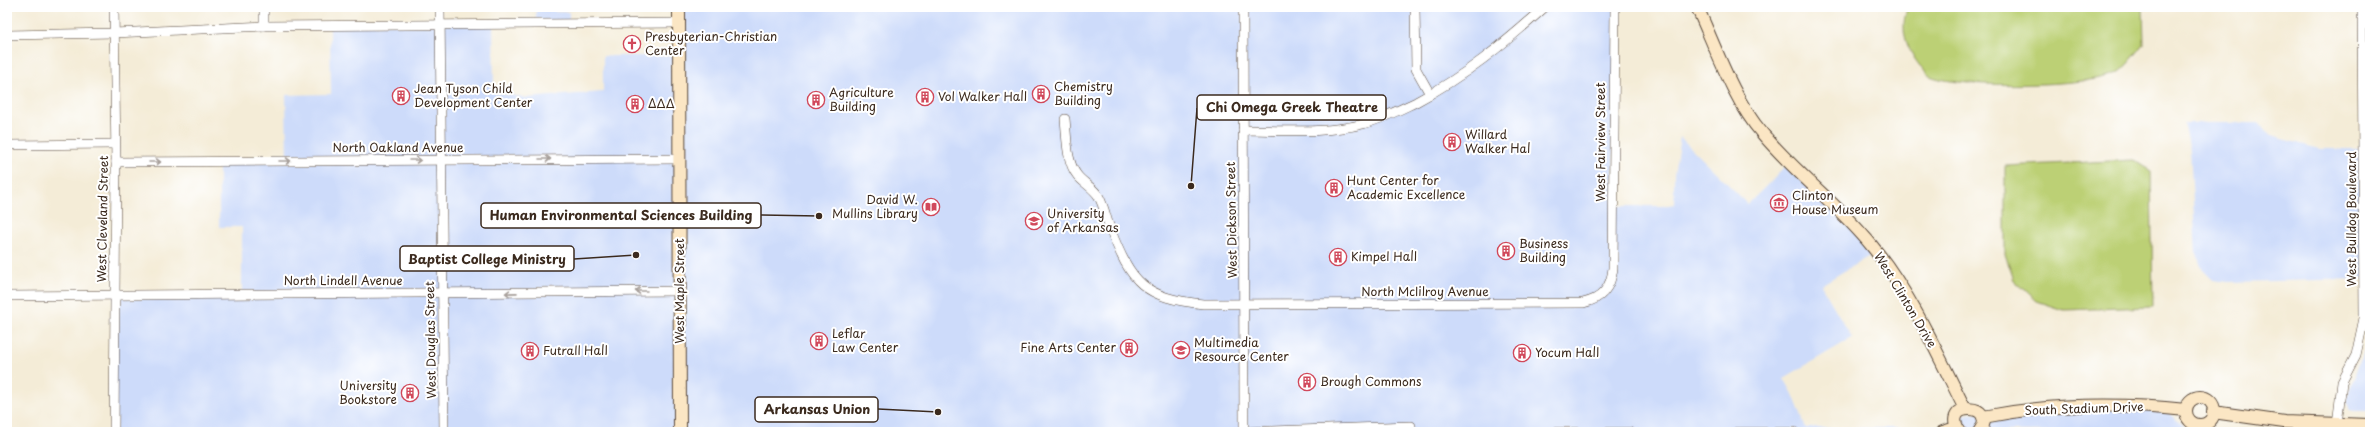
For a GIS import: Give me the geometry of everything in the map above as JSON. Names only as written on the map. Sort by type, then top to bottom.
[{"type":"street","name":"West Cleveland Street","points":[[114,7],[116,162],[114,432]]},
{"type":"street","points":[[264,7],[264,26]]},
{"type":"street","name":"West Douglas Street","points":[[440,7],[444,432]]},
{"type":"street","name":"West Maple Street","points":[[679,7],[680,432]]},
{"type":"street","name":"West Dickson Street","points":[[1243,7],[1242,130],[1245,304],[1244,432]]},
{"type":"street","points":[[1415,7],[1416,69],[1430,94]]},
{"type":"street","points":[[1242,130],[1329,129],[1363,124],[1385,117],[1430,94],[1467,72],[1501,47],[1545,7]]},
{"type":"street","name":"West Fairview Street","points":[[1603,294],[1612,278],[1615,7]]},
{"type":"street","name":"West Clinton Drive","points":[[1697,7],[1746,112],[1762,134],[1844,216],[1883,260],[1913,310],[1965,409]]},
{"type":"street","name":"West Bulldog Boulevard","points":[[2337,425],[2342,382],[2356,355],[2364,318],[2365,8]]},
{"type":"street","points":[[7,35],[114,33],[264,26],[440,23],[679,23]]},
{"type":"street","name":"North McIilroy Avenue","points":[[1065,119],[1070,160],[1077,175],[1098,196],[1118,249],[1132,274],[1147,288],[1167,299],[1203,304],[1583,303],[1591,301],[1603,294]]},
{"type":"street","points":[[7,145],[115,144]]},
{"type":"street","name":"North Oakland Avenue","points":[[116,162],[679,159]]},
{"type":"street","name":"North Lindell Avenue","points":[[7,296],[442,294],[680,291]]},
{"type":"street","points":[[2198,397],[2209,401],[2214,412],[2209,421],[2201,428],[2191,422],[2186,410],[2188,404],[2198,397]]},
{"type":"street","name":"South Stadium Drive","points":[[1982,417],[2013,412],[2100,406],[2158,407],[2186,410]]},
{"type":"street","points":[[1943,432],[1958,430],[1956,417],[1965,409],[1976,409],[1982,417],[1982,428],[1979,432]]},
{"type":"street","points":[[2214,412],[2284,422],[2370,425]]},
{"type":"street","points":[[1244,432],[1411,426],[1412,432]]},
{"type":"street","points":[[1547,432],[1629,432]]},
{"type":"street","points":[[1737,432],[1794,432]]},
{"type":"shaded area","points":[[536,7],[555,7],[555,12],[569,12],[569,23],[536,23]]},
{"type":"shaded area","name":"University of Arkansas","points":[[679,7],[1615,7],[1613,206],[1662,206],[1674,204],[1674,174],[1680,137],[1748,204],[1790,162],[1876,252],[1821,285],[1852,338],[1784,378],[1793,394],[1806,428],[1900,428],[1912,432],[114,432],[114,295],[242,293],[242,227],[219,227],[219,162],[287,161],[286,95],[331,94],[330,25],[493,23],[494,92],[527,98],[603,92],[603,56],[679,56]]},
{"type":"shaded area","points":[[2184,123],[2258,123],[2265,132],[2271,136],[2319,149],[2364,149],[2365,279],[2228,282],[2213,280],[2202,269],[2196,252],[2190,150]]},
{"type":"shaded area","points":[[2370,309],[2370,411],[2350,411],[2347,402],[2368,337]]},
{"type":"shaded area","points":[[2163,408],[2190,432],[1943,432],[1956,417],[1979,412]]},
{"type":"green space","points":[[1908,7],[2143,7],[2144,44],[2120,71],[2102,78],[2080,81],[2022,84],[1964,83],[1942,80],[1928,75],[1911,52],[1905,38],[1904,30],[1905,15]]},
{"type":"green space","points":[[2133,160],[2151,171],[2153,307],[2064,310],[2037,301],[2014,280],[2005,254],[2005,166]]},
{"type":"place","name":"Presbyterian-Christian Center","points":[[632,44]]},
{"type":"place","name":"Chemistry Building","points":[[1041,94]]},
{"type":"place","name":"Jean Tyson Child Development Center","points":[[401,96]]},
{"type":"place","name":"Vol Walker Hall","points":[[925,97]]},
{"type":"place","name":"Agriculture Building","points":[[816,100]]},
{"type":"place","name":"ΔΔΔ","points":[[635,104]]},
{"type":"place","name":"Willard Walker Hal","points":[[1452,142]]},
{"type":"place","name":"Chi Omega Greek Theatre","points":[[1191,186]]},
{"type":"place","name":"Hunt Center for Academic Excellence","points":[[1334,188]]},
{"type":"place","name":"Clinton House Museum","points":[[1779,203]]},
{"type":"place","name":"David W. Mullins Library","points":[[931,207]]},
{"type":"place","name":"Human Environmental Sciences Building","points":[[819,216]]},
{"type":"place","name":"University of Arkansas","points":[[1034,221]]},
{"type":"place","name":"Business Building","points":[[1506,251]]},
{"type":"place","name":"Baptist College Ministry","points":[[636,255]]},
{"type":"place","name":"Kimpel Hall","points":[[1338,257]]},
{"type":"place","name":"Leflar Law Center","points":[[819,341]]},
{"type":"place","name":"Fine Arts Center","points":[[1129,348]]},
{"type":"place","name":"Multimedia Resource Center","points":[[1181,350]]},
{"type":"place","name":"Futrall Hall","points":[[530,351]]},
{"type":"place","name":"Yocum Hall","points":[[1522,353]]},
{"type":"place","name":"Brough Commons","points":[[1307,382]]},
{"type":"place","name":"University Bookstore","points":[[410,393]]},
{"type":"place","name":"Arkansas Union","points":[[938,412]]}]
